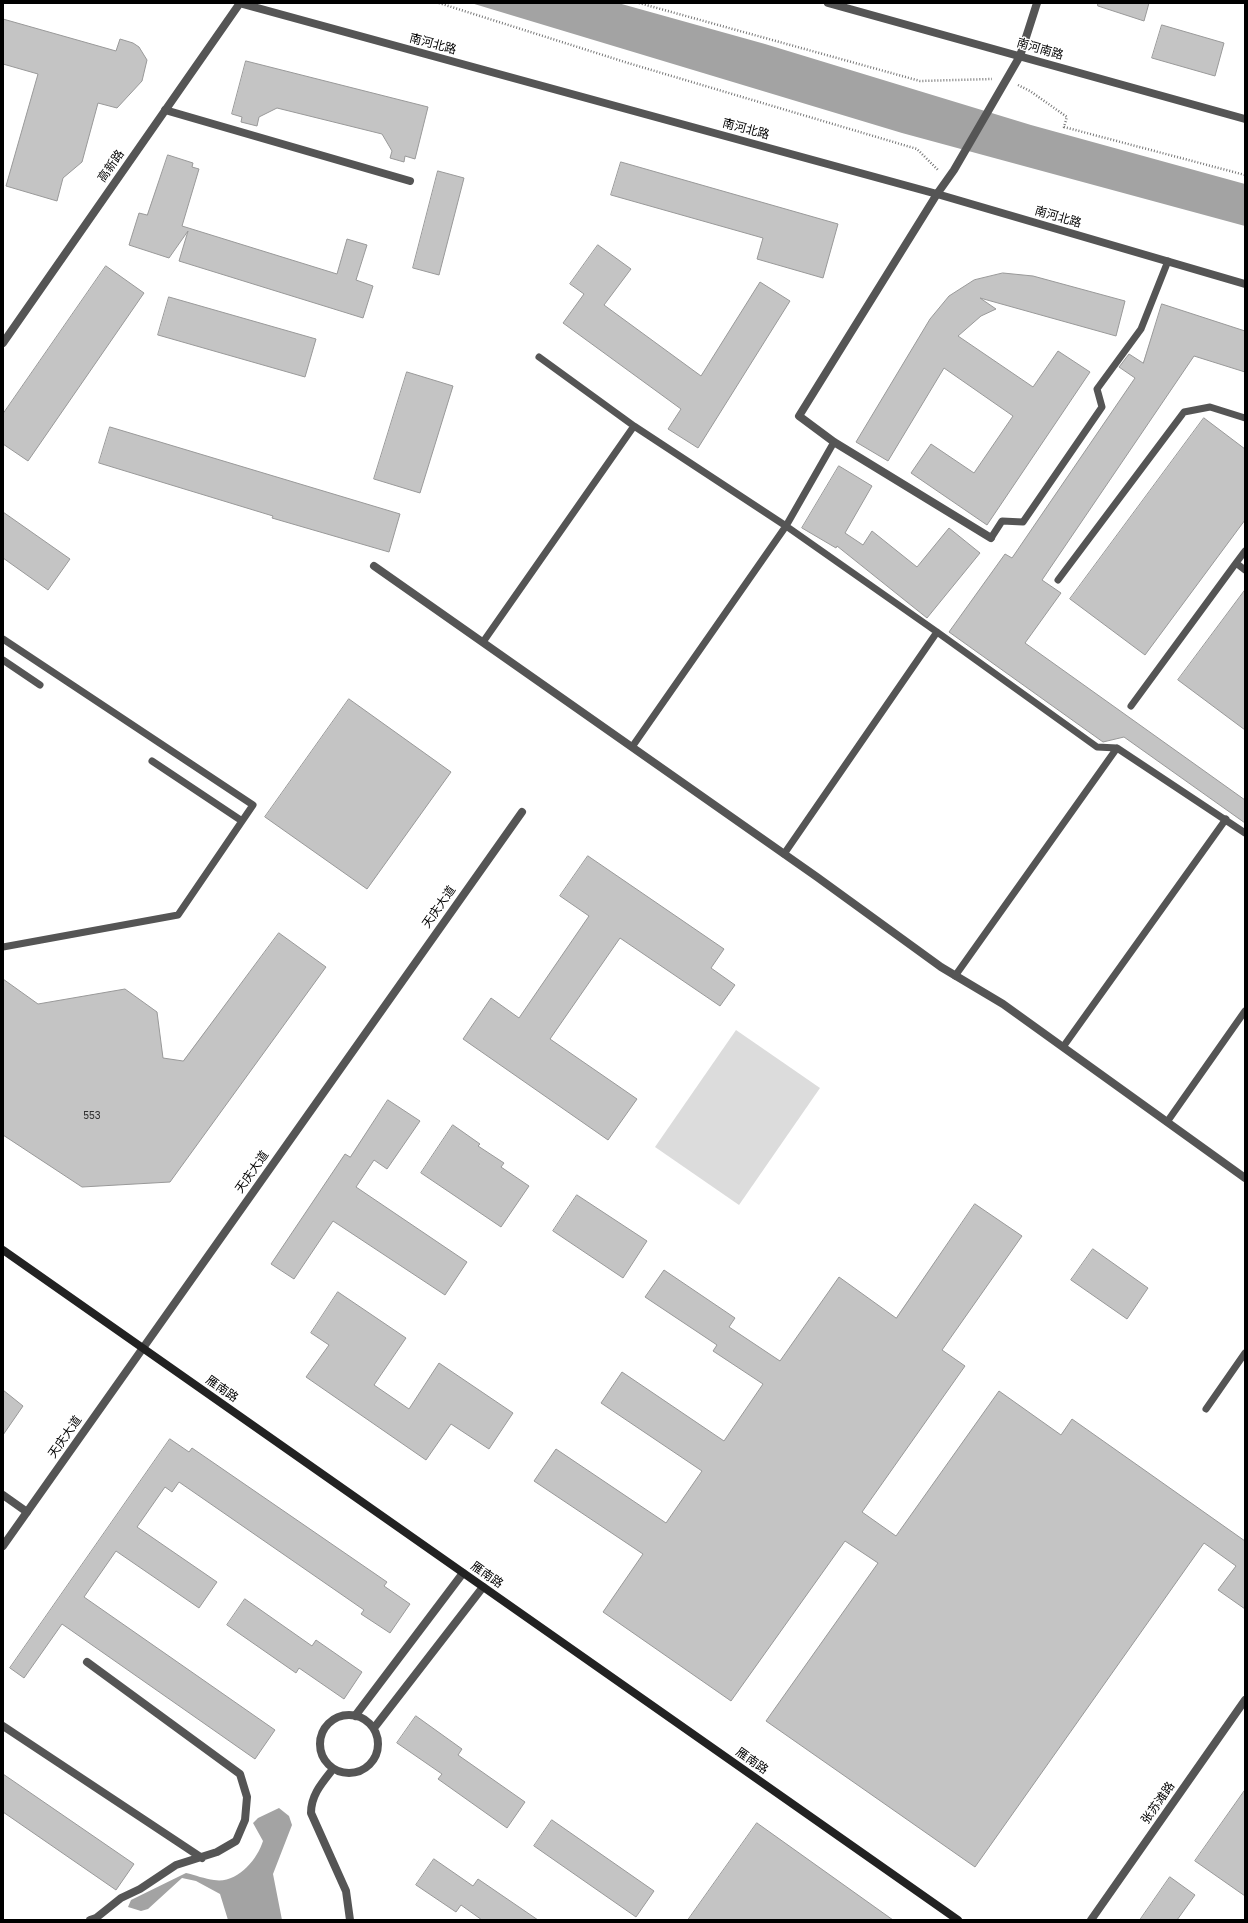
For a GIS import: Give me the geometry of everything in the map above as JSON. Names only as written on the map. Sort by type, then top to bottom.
[{"type":"main road","name":"雁南路","points":[[3,1250],[958,1920]]},
{"type":"street","name":"高新路","points":[[3,343],[240,3]]},
{"type":"street","name":"南河北路","points":[[240,3],[937,194],[1245,284]]},
{"type":"street","name":"南河南路","points":[[828,3],[1245,119]]},
{"type":"street","points":[[991,538],[834,442],[799,416],[937,194],[948,180],[1000,93],[1020,56],[1036,3]]},
{"type":"street","points":[[165,110],[410,181]]},
{"type":"street","points":[[374,566],[784,854],[941,967],[1003,1004],[1245,1178]]},
{"type":"street","name":"天庆大道","points":[[3,1546],[142,1347],[522,812]]},
{"type":"street","points":[[3,1495],[27,1512]]},
{"type":"street","points":[[355,1716],[463,1573]]},
{"type":"street","points":[[374,1728],[483,1587]]},
{"type":"street","points":[[87,1662],[240,1774],[247,1797],[245,1820],[236,1841],[217,1852],[176,1865],[140,1889],[121,1898],[96,1918],[90,1920]]},
{"type":"street","name":"张苏滩路","points":[[1091,1920],[1245,1700]]},
{"type":"street","points":[[344,1715],[355,1716],[366,1720],[374,1728],[378,1739],[378,1750],[374,1761],[365,1769],[355,1773],[343,1773],[333,1769],[322,1755],[320,1750],[320,1738],[325,1728],[333,1720],[344,1715]]},
{"type":"street","points":[[3,1726],[202,1858]]},
{"type":"street","points":[[333,1769],[314,1794],[311,1804],[311,1813],[346,1891],[350,1920]]},
{"type":"lane","points":[[991,538],[1002,521],[1023,522],[1102,407],[1097,389],[1142,329],[1168,261]]},
{"type":"lane","points":[[539,357],[634,426],[786,526],[938,632],[1097,747],[1118,748],[1245,833]]},
{"type":"lane","points":[[1058,580],[1184,412],[1210,407],[1245,418]]},
{"type":"lane","points":[[483,642],[634,426]]},
{"type":"lane","points":[[632,747],[786,526],[834,442]]},
{"type":"lane","points":[[1131,706],[1245,551]]},
{"type":"lane","points":[[1236,563],[1245,570]]},
{"type":"lane","points":[[784,854],[938,632]]},
{"type":"lane","points":[[3,639],[252,805],[178,915],[3,947]]},
{"type":"lane","points":[[3,660],[40,686]]},
{"type":"lane","points":[[955,976],[1118,748]]},
{"type":"lane","points":[[152,761],[242,821]]},
{"type":"lane","points":[[1063,1047],[1226,819]]},
{"type":"lane","points":[[1167,1122],[1245,1012]]},
{"type":"lane","points":[[1206,1409],[1245,1352]]},
{"type":"path","points":[[439,3],[628,63],[917,150],[948,180]]},
{"type":"path","points":[[639,3],[920,81],[981,78],[1007,80],[1030,91],[1067,117],[1064,127],[1245,175]]},
{"type":"shaded area","points":[[471,3],[618,3],[765,44],[1031,125],[1245,184],[1245,226],[902,133]]},
{"type":"shaded area","points":[[736,1030],[820,1088],[739,1205],[655,1147]]},
{"type":"shaded area","points":[[279,1808],[289,1816],[292,1825],[273,1874],[282,1920],[228,1920],[220,1894],[196,1881],[182,1878],[148,1909],[141,1911],[128,1907],[131,1900],[186,1873],[222,1880],[231,1878],[238,1874],[251,1863],[263,1841],[253,1823],[258,1818]]},
{"type":"building","points":[[1098,3],[1149,3],[1144,21],[1098,6]]},
{"type":"building","points":[[3,19],[116,51],[120,39],[133,43],[139,47],[147,60],[142,81],[117,108],[98,103],[82,162],[63,178],[57,201],[6,186],[38,74],[3,64]]},
{"type":"building","points":[[1162,25],[1224,43],[1215,76],[1152,58]]},
{"type":"building","points":[[246,61],[428,107],[415,159],[405,156],[404,162],[390,158],[392,151],[382,134],[277,108],[259,117],[257,126],[241,122],[242,117],[232,114]]},
{"type":"building","points":[[168,155],[193,163],[192,167],[199,169],[182,226],[337,274],[347,239],[367,245],[356,280],[373,286],[363,318],[179,261],[188,231],[169,258],[129,245],[139,213],[147,215]]},
{"type":"building","points":[[621,162],[838,224],[823,278],[757,259],[763,238],[611,195]]},
{"type":"building","points":[[438,171],[464,178],[439,275],[413,268]]},
{"type":"building","points":[[598,245],[631,269],[604,305],[701,376],[760,282],[790,301],[698,448],[668,429],[681,409],[563,323],[584,294],[570,284]]},
{"type":"building","points":[[106,266],[144,293],[28,461],[3,444],[3,414]]},
{"type":"building","points":[[1003,273],[1033,276],[1125,301],[1116,336],[980,298],[996,309],[981,316],[958,336],[1033,387],[1058,351],[1090,372],[987,525],[911,473],[931,444],[974,473],[1013,416],[944,368],[888,461],[856,442],[930,319],[949,296],[974,280]]},
{"type":"building","points":[[169,297],[316,339],[305,377],[158,335]]},
{"type":"building","points":[[1162,304],[1245,331],[1245,372],[1194,356],[1042,580],[1061,593],[1025,643],[1245,800],[1245,823],[1124,737],[1103,742],[949,632],[1005,554],[1012,558],[1135,378],[1119,367],[1129,354],[1143,363]]},
{"type":"building","points":[[407,372],[453,386],[420,493],[374,479]]},
{"type":"building","points":[[1204,418],[1245,449],[1245,520],[1145,655],[1070,599]]},
{"type":"building","points":[[110,427],[400,514],[389,552],[272,518],[273,516],[99,463]]},
{"type":"building","points":[[839,466],[872,486],[845,533],[863,545],[872,531],[917,567],[949,528],[980,553],[927,618],[837,546],[836,548],[802,528]]},
{"type":"building","points":[[3,512],[70,559],[48,590],[3,558]]},
{"type":"building","points":[[1245,590],[1245,730],[1178,680]]},
{"type":"building","points":[[349,699],[451,772],[367,889],[265,817]]},
{"type":"building","points":[[588,856],[724,949],[711,968],[735,985],[720,1006],[620,938],[550,1039],[637,1099],[608,1140],[463,1039],[491,998],[519,1018],[589,916],[560,896]]},
{"type":"building","points":[[279,933],[326,967],[170,1182],[82,1187],[3,1135],[3,979],[38,1004],[125,989],[157,1012],[163,1058],[183,1061]]},
{"type":"building","points":[[388,1100],[420,1121],[387,1169],[374,1160],[356,1187],[467,1262],[445,1295],[333,1221],[294,1279],[271,1264],[345,1154],[350,1157]]},
{"type":"building","points":[[453,1125],[480,1144],[478,1146],[504,1163],[501,1167],[529,1186],[501,1227],[421,1173]]},
{"type":"building","points":[[577,1195],[647,1241],[623,1278],[553,1231]]},
{"type":"building","points":[[975,1204],[1022,1236],[942,1350],[965,1366],[862,1512],[896,1536],[999,1391],[1061,1435],[1072,1419],[1245,1541],[1245,1609],[1218,1590],[1236,1566],[1204,1543],[975,1867],[766,1721],[878,1563],[845,1541],[731,1701],[603,1612],[643,1554],[534,1481],[556,1449],[666,1523],[702,1471],[601,1403],[622,1372],[724,1441],[763,1384],[713,1351],[717,1345],[645,1297],[664,1270],[735,1318],[729,1327],[780,1361],[839,1277],[896,1318]]},
{"type":"building","points":[[1093,1249],[1148,1288],[1127,1319],[1071,1280]]},
{"type":"building","points":[[338,1292],[406,1338],[374,1385],[409,1409],[439,1363],[513,1413],[489,1449],[451,1424],[426,1460],[306,1377],[329,1345],[311,1333]]},
{"type":"building","points":[[3,1390],[23,1406],[3,1435]]},
{"type":"building","points":[[170,1439],[189,1452],[192,1448],[387,1582],[384,1586],[410,1604],[390,1633],[361,1614],[364,1610],[179,1482],[172,1492],[165,1487],[137,1527],[217,1582],[199,1608],[116,1551],[84,1597],[275,1730],[255,1759],[62,1624],[24,1678],[10,1668]]},
{"type":"building","points":[[245,1599],[312,1646],[316,1640],[362,1672],[344,1699],[299,1668],[296,1673],[227,1625]]},
{"type":"building","points":[[416,1716],[462,1749],[458,1755],[525,1802],[507,1828],[438,1779],[442,1774],[397,1743]]},
{"type":"building","points":[[3,1774],[134,1864],[116,1890],[3,1812]]},
{"type":"building","points":[[1245,1790],[1245,1896],[1195,1861]]},
{"type":"building","points":[[552,1820],[654,1891],[636,1917],[534,1846]]},
{"type":"building","points":[[757,1823],[893,1920],[688,1920]]},
{"type":"building","points":[[434,1859],[473,1886],[478,1879],[538,1920],[482,1920],[461,1905],[456,1912],[416,1885]]},
{"type":"building","points":[[1170,1877],[1195,1895],[1177,1920],[1140,1920]]}]
